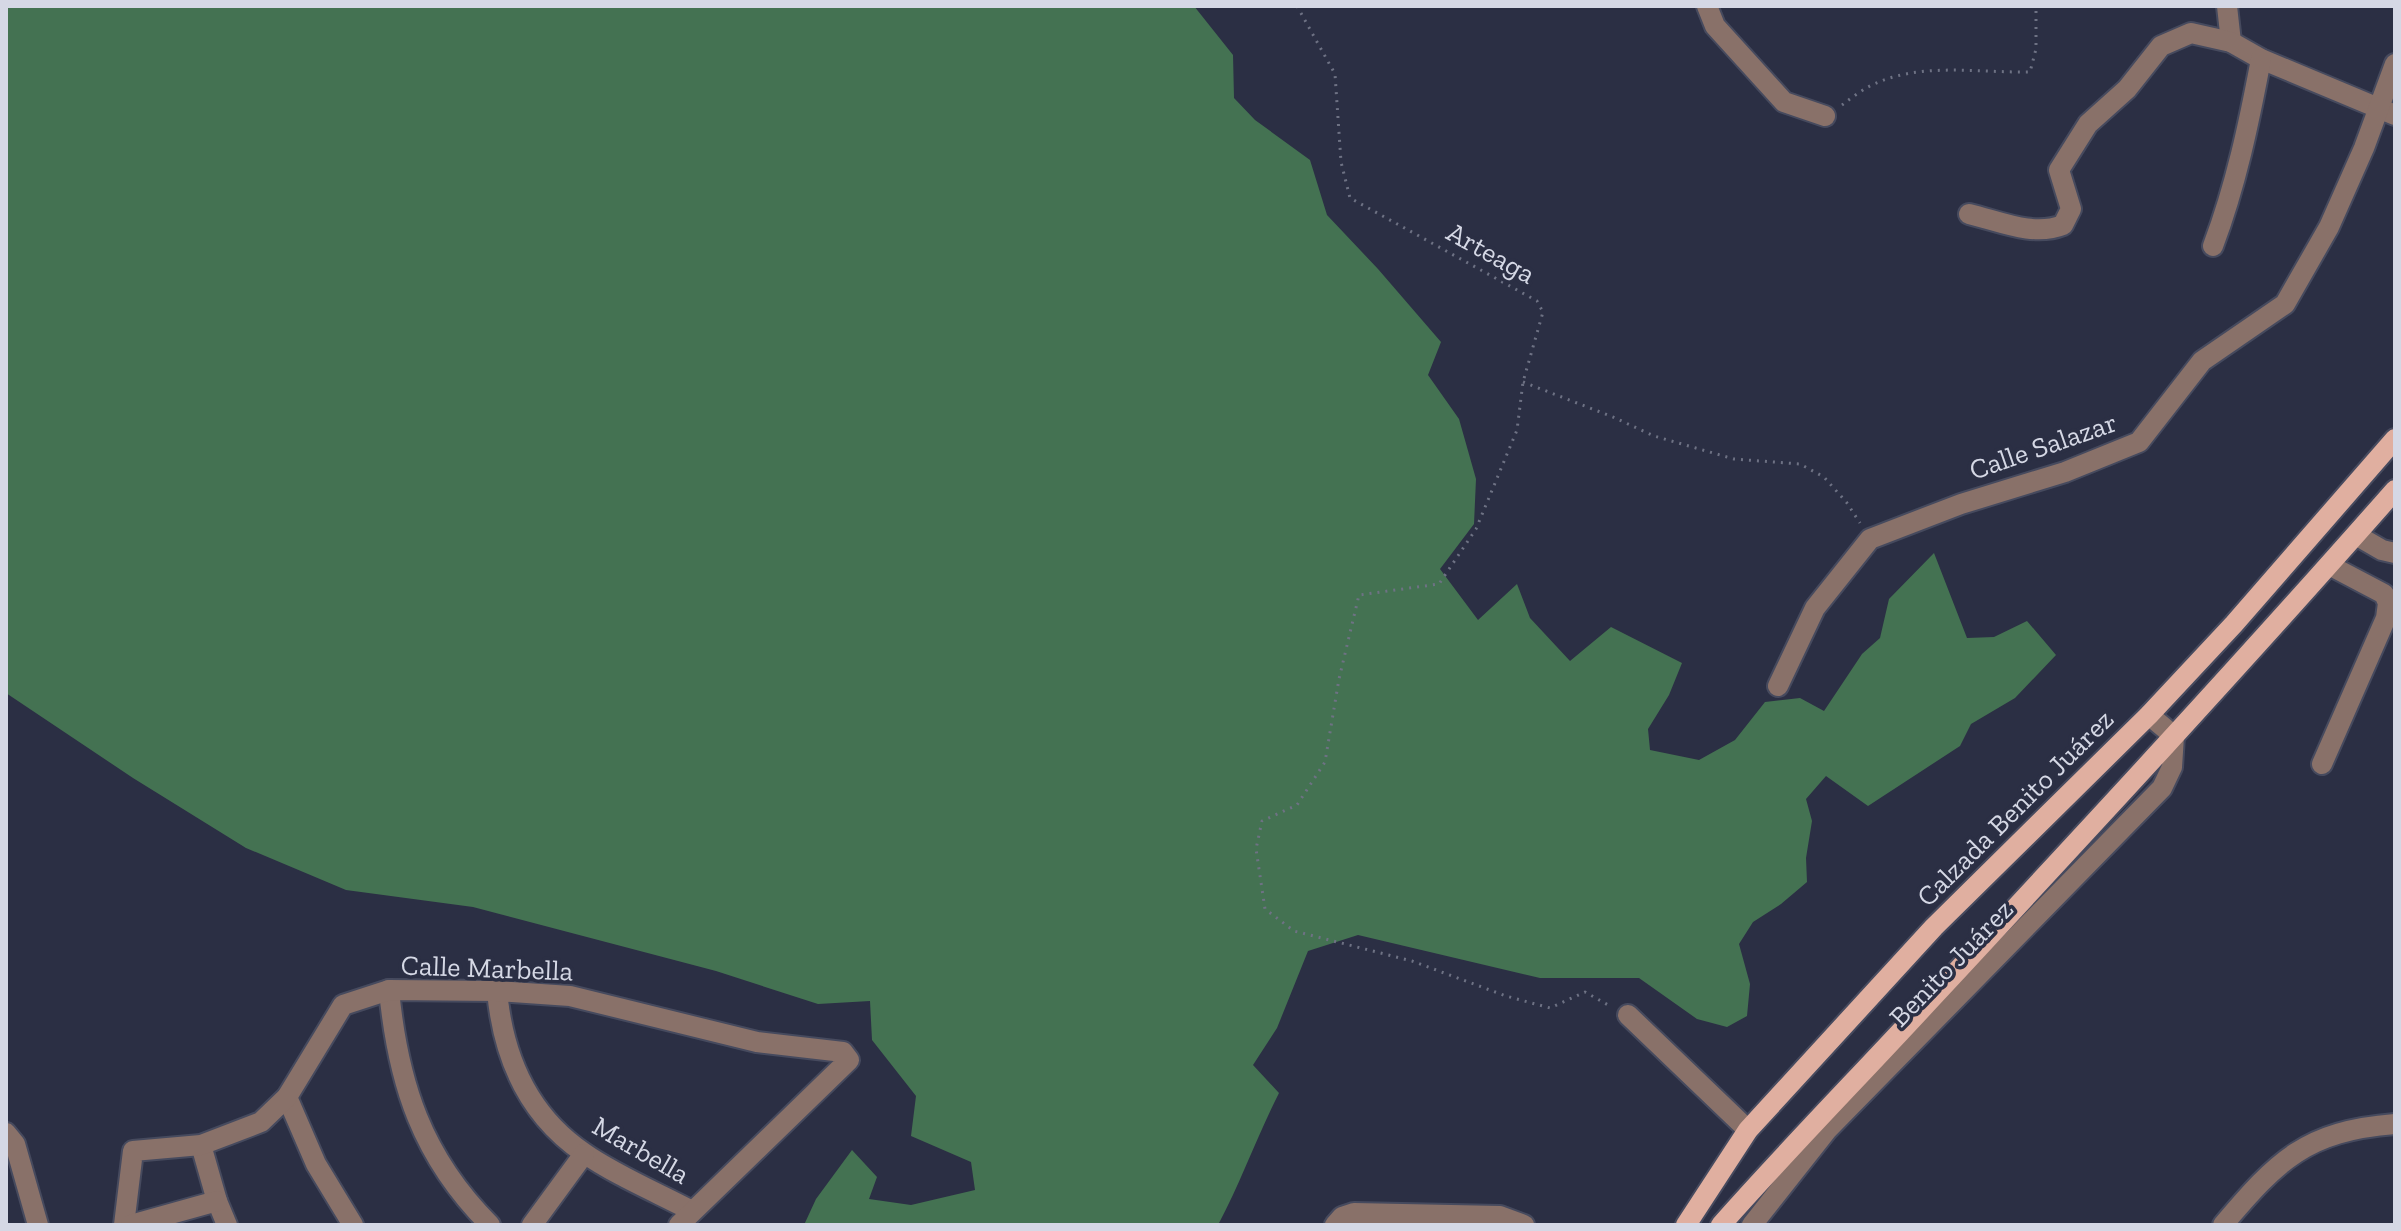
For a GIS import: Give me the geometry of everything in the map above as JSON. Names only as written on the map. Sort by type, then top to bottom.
[{"type":"main road","name":"Calzada Benito Juárez","points":[[1687,1222],[1748,1130],[1934,927],[2149,715],[2234,624],[2395,439]]},
{"type":"main road","points":[[1721,1225],[2258,646],[2395,490]]},
{"type":"main road","points":[[2234,624],[2258,646]]},
{"type":"street","points":[[1707,6],[1715,26],[1784,102],[1825,116]]},
{"type":"street","points":[[2227,6],[2231,42]]},
{"type":"street","points":[[1969,214],[2026,229],[2048,231],[2063,225],[2071,209],[2059,170],[2088,124],[2127,89],[2161,46],[2191,33],[2231,42],[2261,59],[2387,111]]},
{"type":"street","points":[[2213,246],[2230,202],[2244,148],[2261,59]]},
{"type":"street","name":"Calle Salazar","points":[[1870,539],[1961,504],[2065,472],[2139,442],[2202,361],[2285,304],[2329,227],[2364,148],[2387,111],[2395,64]]},
{"type":"street","points":[[2356,535],[2382,550],[2395,553]]},
{"type":"street","points":[[1778,686],[1815,608],[1870,539]]},
{"type":"street","points":[[2322,764],[2386,618],[2388,603],[2384,594],[2329,565]]},
{"type":"street","points":[[2149,715],[2174,736]]},
{"type":"street","name":"Benito Juárez","points":[[1752,1225],[1827,1130],[2162,788],[2172,767],[2174,736]]},
{"type":"street","points":[[389,990],[396,1052],[405,1088],[424,1134],[449,1177],[490,1225]]},
{"type":"street","name":"Calle Marbella","points":[[124,1225],[133,1151],[201,1145],[261,1122],[287,1097],[343,1005],[389,990],[497,991],[570,996],[757,1042],[843,1052],[849,1060],[686,1218]]},
{"type":"street","name":"Marbella","points":[[497,991],[500,1023],[508,1054],[533,1104],[556,1130],[584,1154],[686,1218]]},
{"type":"street","points":[[1628,1015],[1748,1130]]},
{"type":"street","points":[[287,1097],[316,1164],[353,1225]]},
{"type":"street","points":[[2223,1225],[2263,1178],[2302,1147],[2332,1135],[2395,1124]]},
{"type":"street","points":[[6,1133],[15,1144],[38,1225]]},
{"type":"street","points":[[201,1145],[227,1225]]},
{"type":"street","points":[[532,1225],[584,1154]]},
{"type":"street","points":[[131,1225],[217,1201]]},
{"type":"street","points":[[1335,1225],[1342,1217],[1354,1213],[1500,1216],[1524,1225]]},
{"type":"path","name":"Arteaga","points":[[1297,6],[1335,74],[1341,162],[1350,198],[1537,301],[1543,312],[1523,382]]},
{"type":"path","points":[[1825,116],[1869,87],[1908,73],[1959,70],[2030,72],[2036,49],[2036,6]]},
{"type":"path","points":[[1628,1015],[1585,992],[1550,1008],[1506,996],[1412,961],[1294,931],[1265,909],[1256,849],[1262,821],[1297,805],[1325,762],[1339,679],[1359,595],[1439,584],[1476,529],[1517,430],[1523,382],[1667,440],[1734,459],[1800,464],[1824,477],[1847,503],[1870,539]]},
{"type":"green space","points":[[6,6],[1194,6],[1233,55],[1234,98],[1255,120],[1310,160],[1327,215],[1441,342],[1428,375],[1459,419],[1476,479],[1474,524],[1440,569],[1478,620],[1517,584],[1530,618],[1570,661],[1611,627],[1682,663],[1669,695],[1648,729],[1650,750],[1699,760],[1735,740],[1765,702],[1800,698],[1824,711],[1862,654],[1880,638],[1889,599],[1934,553],[1967,638],[1994,637],[2027,621],[2056,655],[2015,698],[1971,724],[1960,746],[1868,806],[1826,776],[1806,799],[1812,821],[1806,858],[1807,882],[1753,922],[1739,944],[1750,984],[1747,1016],[1727,1027],[1697,1019],[1639,978],[1540,978],[1358,935],[1308,951],[1277,1028],[1253,1065],[1279,1093],[1218,1225],[804,1225],[816,1199],[852,1150],[877,1177],[869,1199],[911,1205],[975,1190],[971,1162],[911,1136],[916,1096],[872,1040],[870,1001],[818,1004],[716,971],[473,907],[346,890],[246,848],[133,778],[6,693]]}]
